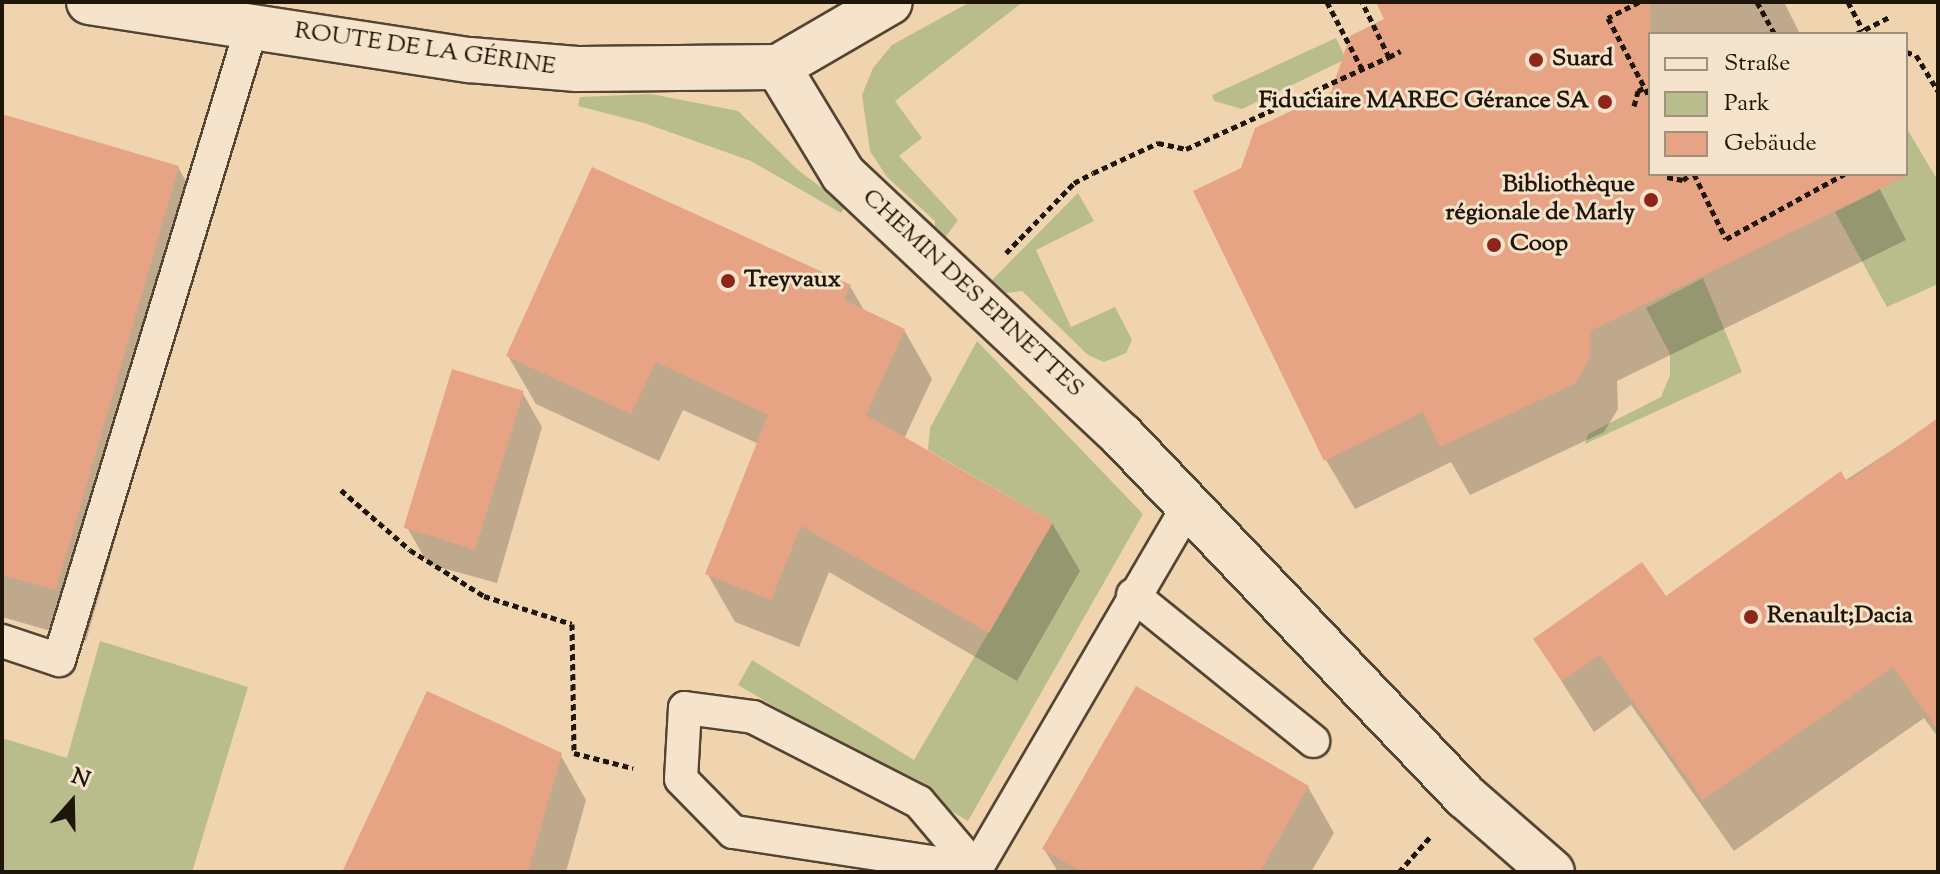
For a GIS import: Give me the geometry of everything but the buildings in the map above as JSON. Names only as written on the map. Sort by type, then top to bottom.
[{"type":"street","name":"ROUTE DE LA GÉRINE","points":[[89,2],[470,60],[577,69],[778,67],[890,2]]},
{"type":"street","name":"CHEMIN DES EPINETTES","points":[[778,67],[843,174],[947,267],[1189,504],[1466,797],[1552,872]]},
{"type":"lane","points":[[2,641],[59,660],[252,26]]},
{"type":"lane","points":[[977,871],[1133,595],[1189,504]]},
{"type":"lane","points":[[1133,595],[1313,741]]},
{"type":"lane","points":[[685,708],[753,717],[919,802],[977,871],[733,832],[681,779],[685,708]]},
{"type":"path","points":[[1327,2],[1362,69]]},
{"type":"path","points":[[1362,2],[1389,57]]},
{"type":"path","points":[[1639,2],[1608,18],[1648,95]]},
{"type":"path","points":[[1757,2],[1773,32]]},
{"type":"path","points":[[1848,2],[1863,30]]},
{"type":"path","points":[[1860,32],[1890,17]]},
{"type":"path","points":[[947,267],[967,244],[992,267],[1074,183],[1093,173],[1158,143],[1186,149],[1401,51]]},
{"type":"path","points":[[1908,53],[1916,55],[1938,91]]},
{"type":"path","points":[[1634,106],[1644,88]]},
{"type":"path","points":[[1667,177],[1683,180],[1690,176]]},
{"type":"path","points":[[1694,176],[1726,239],[1840,176]]},
{"type":"path","points":[[341,490],[410,550],[484,596],[572,624],[570,735],[574,753],[681,779]]},
{"type":"path","points":[[1399,872],[1431,836]]},
{"type":"green space","points":[[970,2],[1023,2],[895,101],[922,138],[899,156],[958,220],[944,239],[935,232],[935,221],[887,177],[870,151],[862,95],[873,68],[892,45]]},
{"type":"green space","points":[[1336,38],[1346,59],[1242,109],[1214,101],[1212,95]]},
{"type":"green space","points":[[651,94],[738,111],[798,170],[846,206],[841,213],[751,161],[644,123],[578,106],[580,97]]},
{"type":"green space","points":[[1908,130],[1938,181],[1938,284],[1887,307],[1835,212],[1879,190],[1872,176],[1908,176]]},
{"type":"green space","points":[[1078,193],[1094,221],[1036,250],[1071,327],[1115,307],[1132,340],[1126,353],[1104,362],[1088,355],[1022,291],[1006,293],[992,280]]},
{"type":"green space","points":[[1703,278],[1742,372],[1585,444],[1588,434],[1661,397],[1670,375],[1670,354],[1646,308]]},
{"type":"green space","points":[[977,341],[1143,514],[968,821],[738,685],[752,660],[914,760],[1053,522],[928,450],[930,428]]},
{"type":"green space","points":[[100,641],[248,687],[192,872],[2,872],[2,738],[67,758]]},
{"type":"place","name":"Suard","points":[[1536,60]]},
{"type":"place","name":"Fiduciaire MAREC Gérance SA","points":[[1605,102]]},
{"type":"place","name":"Bibliothèque régionale de Marly","points":[[1651,200]]},
{"type":"place","name":"Coop","points":[[1494,245]]},
{"type":"place","name":"Treyvaux","points":[[728,281]]},
{"type":"place","name":"Renault;Dacia","points":[[1751,617]]}]
